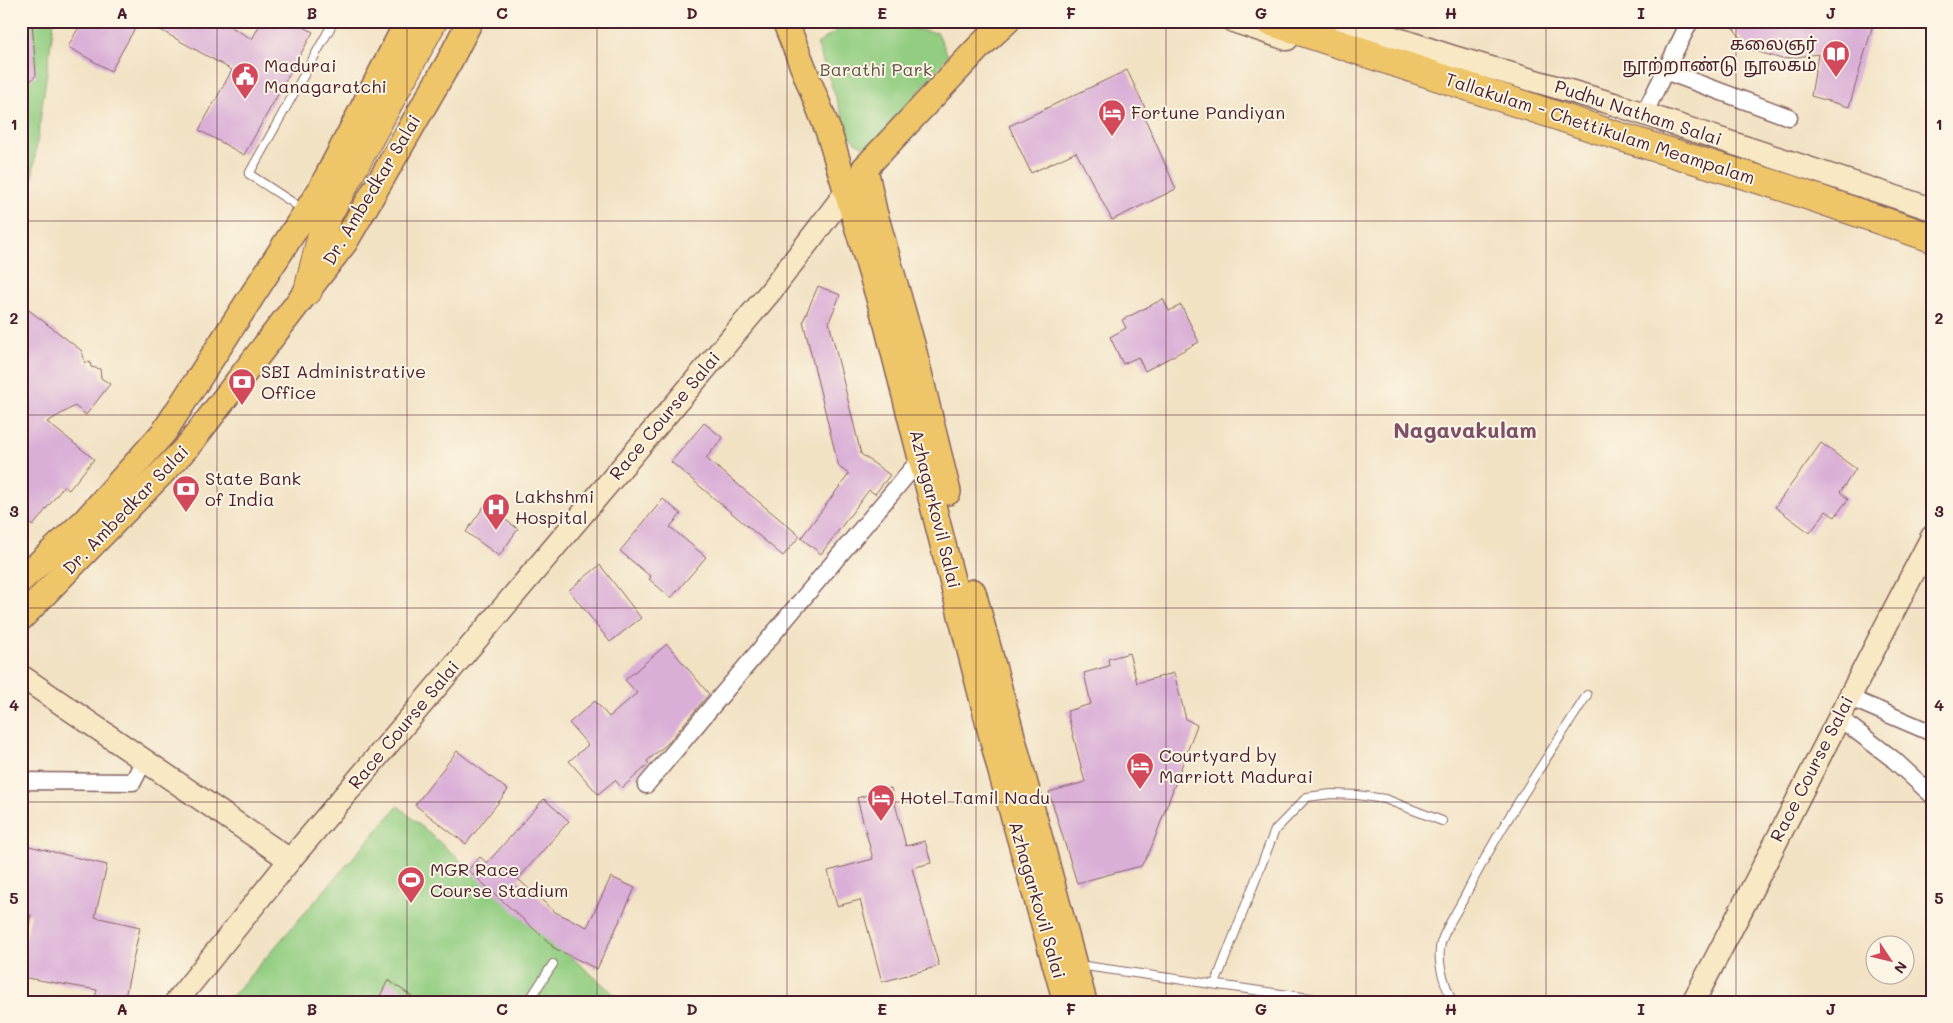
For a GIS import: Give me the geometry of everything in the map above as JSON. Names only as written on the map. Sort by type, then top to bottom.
[{"type":"highway","points":[[308,291],[326,218],[433,21]]},
{"type":"highway","name":"Tallakulam - Chettikulam Meampalam","points":[[1269,21],[1610,133],[1786,188],[1932,238]]},
{"type":"highway","name":"Tallakulam - Chettikulam Meampalam","points":[[1311,21],[1525,86],[1932,222]]},
{"type":"main road","name":"Dr. Ambedkar Salai","points":[[21,580],[84,521],[164,432],[321,189],[408,21]]},
{"type":"main road","name":"Dr. Ambedkar Salai","points":[[21,618],[188,446],[345,242],[449,62],[470,21]]},
{"type":"main road","name":"Azhagarkovil Salai","points":[[785,21],[835,153],[887,325],[1001,772],[1065,966],[1084,1002]]},
{"type":"main road","name":"Race Course Salai","points":[[865,168],[980,46],[1007,21]]},
{"type":"main road","points":[[835,153],[865,168]]},
{"type":"main road","name":"Azhagarkovil Salai","points":[[865,168],[874,211],[912,344],[1065,966],[1066,1002]]},
{"type":"street","points":[[1233,21],[1932,250]]},
{"type":"street","name":"Pudhu Natham Salai","points":[[1342,21],[1644,114],[1932,210]]},
{"type":"street","points":[[1644,114],[1690,21]]},
{"type":"street","points":[[1665,71],[1789,117]]},
{"type":"street","name":"Race Course Salai","points":[[176,1002],[290,860],[771,291],[846,190],[865,168]]},
{"type":"street","points":[[646,786],[922,457]]},
{"type":"street","name":"Race Course Salai","points":[[1693,1002],[1749,897],[1848,697],[1932,537]]},
{"type":"street","points":[[21,676],[290,860]]},
{"type":"street","points":[[1848,697],[1932,733]]},
{"type":"street","points":[[1838,717],[1893,759],[1932,795]]},
{"type":"street","points":[[21,782],[133,782],[144,760]]},
{"type":"lane","points":[[306,211],[249,174],[334,21]]},
{"type":"lane","points":[[1452,1002],[1444,979],[1440,959],[1442,942],[1479,868],[1503,826],[1587,695]]},
{"type":"lane","points":[[1215,984],[1275,830],[1307,797],[1331,794],[1385,799],[1442,821]]},
{"type":"lane","points":[[528,1002],[553,964]]},
{"type":"lane","points":[[1065,966],[1215,984],[1338,1002]]},
{"type":"green space","points":[[21,21],[54,21],[21,257]]},
{"type":"green space","name":"Barathi Park","points":[[851,21],[865,21],[938,33],[948,56],[880,138],[864,147],[855,142],[849,135],[817,44]]},
{"type":"green space","name":"MGR Race Course Stadium","points":[[398,806],[623,1002],[227,1002]]},
{"type":"building","points":[[21,21],[32,21],[36,75],[21,92]]},
{"type":"building","points":[[82,21],[139,21],[111,71],[68,47]]},
{"type":"building","name":"Madurai Managaratchi","points":[[144,21],[235,21],[231,27],[252,39],[262,21],[293,21],[313,32],[244,155],[199,130],[232,70]]},
{"type":"building","name":"கலைஞர் நூற்றாண்டு நூலகம்","points":[[1728,21],[1874,21],[1849,107],[1811,96],[1818,54],[1782,59],[1749,49]]},
{"type":"building","name":"Fortune Pandiyan","points":[[1127,70],[1148,114],[1144,116],[1176,189],[1112,220],[1076,152],[1031,173],[1009,126]]},
{"type":"building","points":[[818,286],[840,295],[829,322],[861,454],[890,475],[875,494],[869,490],[821,554],[801,538],[849,474],[839,467],[803,321]]},
{"type":"building","points":[[1163,299],[1169,311],[1181,305],[1199,342],[1145,371],[1138,357],[1123,364],[1110,337],[1126,328],[1122,320]]},
{"type":"building","points":[[21,304],[82,351],[85,363],[90,362],[91,367],[100,369],[101,378],[110,384],[86,415],[75,406],[47,422],[94,459],[69,490],[64,486],[33,526],[21,517]]},
{"type":"building","points":[[704,423],[723,438],[706,458],[800,536],[783,556],[671,462]]},
{"type":"building","points":[[1821,443],[1856,469],[1840,492],[1848,499],[1835,517],[1826,511],[1810,533],[1775,507]]},
{"type":"building","points":[[663,499],[681,514],[670,527],[706,557],[671,598],[649,579],[651,577],[620,551]]},
{"type":"building","points":[[485,505],[518,529],[499,556],[466,532]]},
{"type":"building","points":[[600,565],[641,618],[610,642],[569,590]]},
{"type":"building","points":[[667,644],[709,694],[668,743],[647,761],[649,764],[622,788],[615,780],[598,794],[569,761],[588,745],[569,723],[595,701],[609,717],[637,693],[625,680]]},
{"type":"building","name":"Courtyard by Marriott Madurai","points":[[1129,653],[1137,683],[1174,673],[1186,719],[1197,725],[1150,851],[1141,866],[1077,883],[1049,792],[1085,782],[1067,711],[1091,704],[1084,673],[1109,666],[1108,659]]},
{"type":"building","points":[[457,751],[508,790],[466,844],[415,805]]},
{"type":"building","points":[[891,788],[906,846],[925,841],[931,863],[912,868],[939,966],[882,982],[860,900],[837,906],[828,871],[873,859],[857,798]]},
{"type":"building","points":[[544,799],[569,821],[518,879],[555,912],[587,927],[611,877],[635,888],[597,969],[552,947],[468,870],[480,857],[487,863]]},
{"type":"building","points":[[21,844],[107,865],[95,917],[140,927],[124,1002],[94,1002],[97,990],[21,977],[21,963],[31,915],[21,912]]},
{"type":"building","points":[[388,980],[420,1002],[377,1002]]},
{"type":"place","name":"கலைஞர் நூற்றாண்டு நூலகம்","points":[[1836,78]]},
{"type":"place","name":"Madurai Managaratchi","points":[[245,100]]},
{"type":"place","name":"Fortune Pandiyan","points":[[1112,137]]},
{"type":"place","name":"SBI Administrative Office","points":[[242,406]]},
{"type":"place","name":"State Bank of India","points":[[186,513]]},
{"type":"place","name":"Lakhshmi Hospital","points":[[496,531]]},
{"type":"place","name":"Courtyard by Marriott Madurai","points":[[1140,790]]},
{"type":"place","name":"Hotel Tamil Nadu","points":[[881,822]]},
{"type":"place","name":"MGR Race Course Stadium","points":[[411,904]]},
{"type":"district","name":"Nagavakulam","points":[[1465,430]]}]
